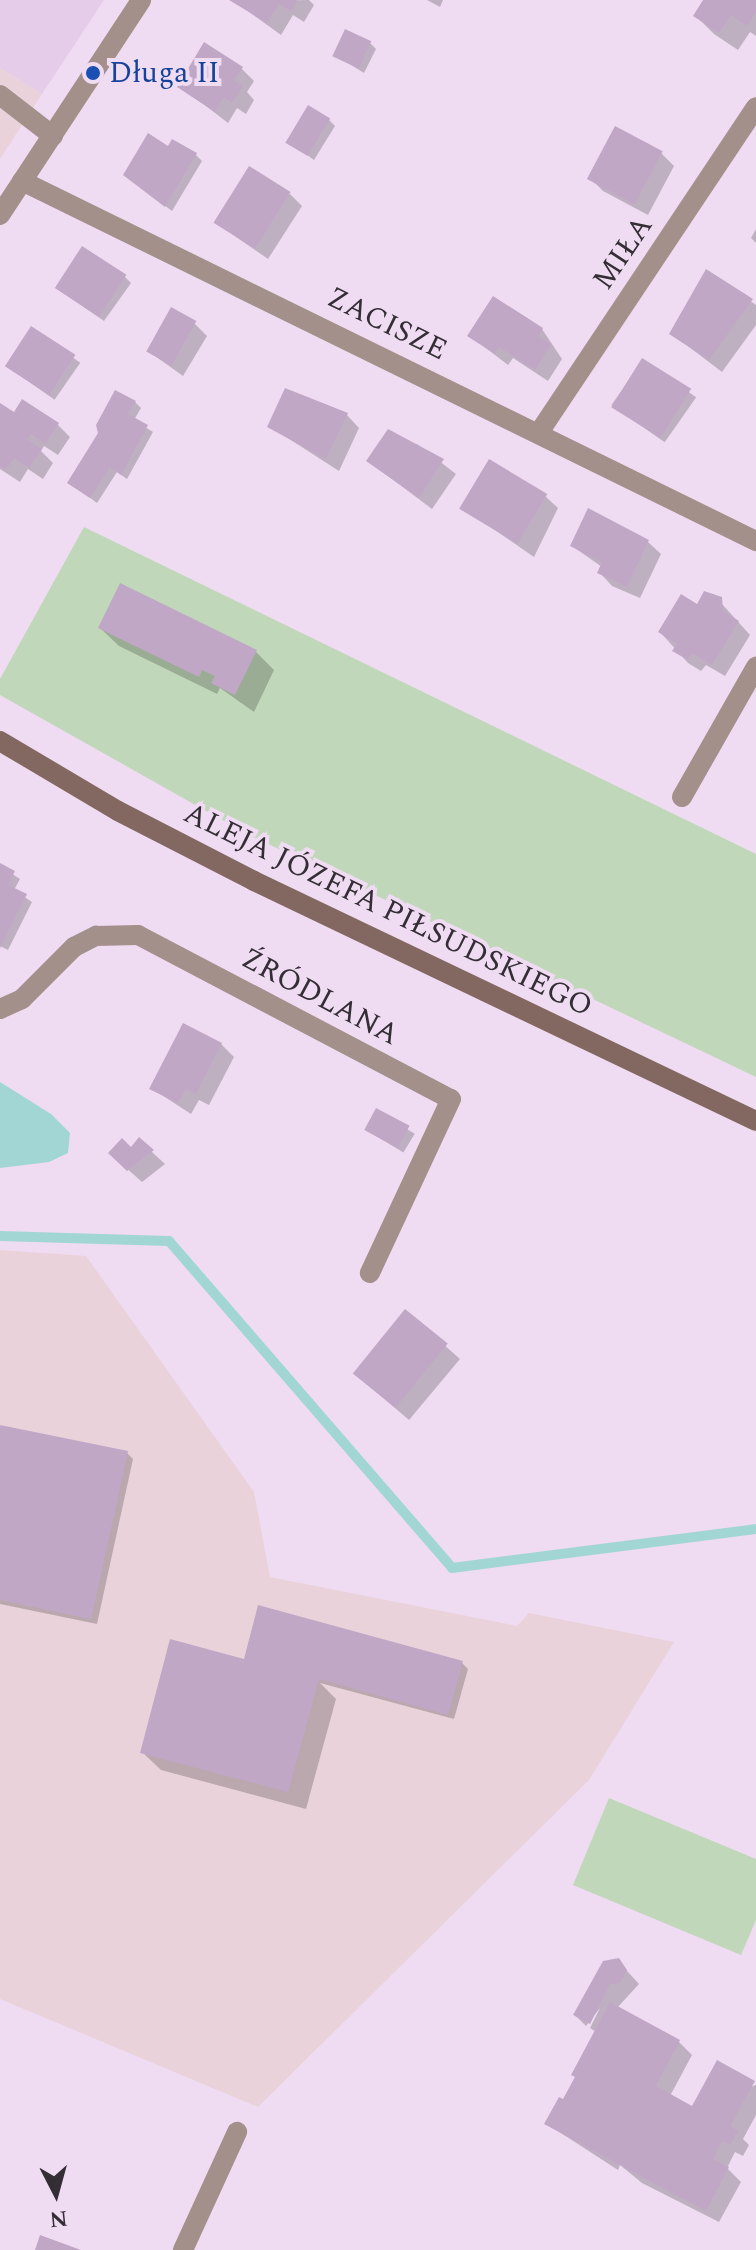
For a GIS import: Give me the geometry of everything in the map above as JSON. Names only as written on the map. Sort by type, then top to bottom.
[{"type":"main road","name":"ALEJA JÓZEFA PIŁSUDSKIEGO","points":[[0,741],[254,881],[756,1121]]},
{"type":"street","points":[[0,215],[141,0]]},
{"type":"street","points":[[0,95],[53,136]]},
{"type":"street","name":"MIŁA","points":[[540,431],[756,107]]},
{"type":"street","name":"ZACISZE","points":[[22,181],[540,431],[756,541]]},
{"type":"street","points":[[682,797],[756,667]]},
{"type":"street","name":"ŹRÓDLANA","points":[[0,1009],[22,999],[74,947],[96,936],[138,935],[451,1099],[370,1273]]},
{"type":"street","points":[[183,2250],[237,2132]]},
{"type":"shaded area","points":[[0,0],[104,0],[42,94],[0,68]]},
{"type":"shaded area","points":[[0,68],[42,94],[0,159]]},
{"type":"shaded area","points":[[84,527],[756,854],[756,1077],[247,834],[0,695],[0,679]]},
{"type":"shaded area","points":[[0,1082],[51,1114],[70,1133],[68,1153],[49,1162],[0,1168]]},
{"type":"shaded area","points":[[0,1250],[86,1256],[254,1492],[270,1577],[517,1626],[529,1613],[674,1642],[589,1780],[258,2107],[0,1999]]},
{"type":"shaded area","points":[[609,1798],[756,1859],[756,1920],[741,1955],[573,1885]]},
{"type":"building","points":[[229,0],[297,0],[291,11],[279,4],[267,23]]},
{"type":"building","points":[[703,0],[756,0],[756,12],[747,26],[731,15],[719,33],[693,16]]},
{"type":"building","points":[[345,29],[371,41],[359,68],[332,56]]},
{"type":"building","points":[[204,42],[243,67],[234,80],[243,86],[232,103],[224,97],[215,112],[177,87]]},
{"type":"building","points":[[308,105],[330,118],[308,156],[285,143]]},
{"type":"building","points":[[615,126],[663,151],[635,204],[587,179]]},
{"type":"building","points":[[148,133],[168,146],[172,139],[197,153],[165,207],[123,175]]},
{"type":"building","points":[[249,166],[291,192],[255,249],[213,223]]},
{"type":"building","points":[[82,246],[126,275],[99,317],[55,288]]},
{"type":"building","points":[[706,269],[753,299],[709,360],[669,334]]},
{"type":"building","points":[[493,296],[543,328],[538,336],[551,344],[535,370],[499,347],[495,354],[467,336]]},
{"type":"building","points":[[171,307],[196,321],[172,366],[146,352]]},
{"type":"building","points":[[31,326],[75,355],[49,395],[5,366]]},
{"type":"building","points":[[642,358],[691,389],[660,438],[611,407]]},
{"type":"building","points":[[285,388],[348,413],[326,459],[267,427]]},
{"type":"building","points":[[115,390],[136,401],[128,414],[148,425],[121,475],[110,467],[90,498],[67,483],[98,433],[96,425]]},
{"type":"building","points":[[22,399],[59,423],[45,444],[31,434],[27,439],[42,449],[29,468],[14,458],[6,470],[0,466],[0,403],[14,412]]},
{"type":"building","points":[[388,429],[444,459],[419,498],[366,461]]},
{"type":"building","points":[[489,459],[547,494],[517,544],[459,509]]},
{"type":"building","points":[[588,508],[649,540],[627,587],[597,573],[602,562],[570,546]]},
{"type":"building","points":[[120,583],[257,650],[235,695],[211,683],[215,676],[202,670],[199,677],[98,628]]},
{"type":"building","points":[[704,591],[722,597],[723,611],[739,621],[712,665],[692,653],[688,660],[672,651],[677,644],[658,632],[681,594],[697,604]]},
{"type":"building","points":[[0,863],[15,871],[8,885],[27,894],[0,948]]},
{"type":"building","points":[[183,1023],[222,1043],[196,1094],[186,1089],[178,1103],[149,1089]]},
{"type":"building","points":[[376,1108],[410,1126],[398,1148],[364,1130]]},
{"type":"building","points":[[139,1137],[154,1150],[127,1171],[108,1153],[122,1138],[131,1147]]},
{"type":"building","points":[[405,1309],[448,1344],[396,1408],[353,1374]]},
{"type":"building","points":[[0,1425],[128,1451],[91,1619],[0,1600]]},
{"type":"building","points":[[258,1605],[463,1661],[448,1715],[319,1679],[288,1792],[140,1753],[170,1639],[244,1659]]},
{"type":"building","points":[[619,1958],[627,1970],[620,1983],[610,1984],[590,2024],[573,2015],[603,1961]]},
{"type":"building","points":[[610,2002],[680,2040],[656,2086],[692,2106],[717,2060],[755,2081],[730,2126],[738,2131],[730,2145],[722,2141],[713,2159],[729,2167],[706,2211],[544,2124],[575,2077],[571,2075]]},
{"type":"building","points":[[40,2235],[81,2250],[35,2250]]},
{"type":"waterway","points":[[0,1236],[169,1241],[452,1568],[756,1529]]},
{"type":"place","name":"Długa II","points":[[93,73]]}]
